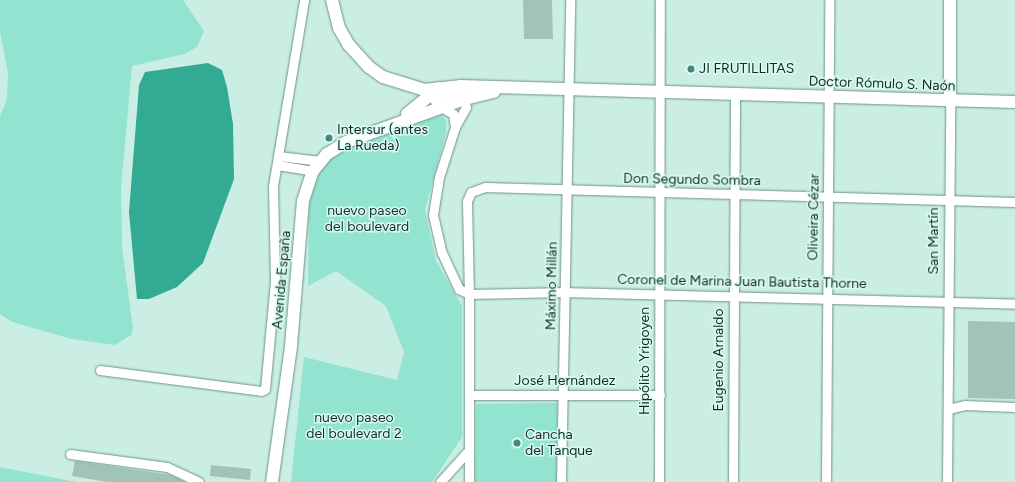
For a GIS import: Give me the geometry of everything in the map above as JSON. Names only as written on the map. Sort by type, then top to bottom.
[{"type":"main road","points":[[332,0],[339,28],[358,57],[383,76],[429,92]]},
{"type":"main road","name":"San Martín","points":[[950,0],[950,102]]},
{"type":"main road","name":"Doctor Rómulo S. Naón","points":[[429,92],[460,86],[509,90],[661,92],[828,96],[950,102],[1015,102]]},
{"type":"main road","name":"Doctor Rómulo S. Naón","points":[[429,92],[465,98],[509,90]]},
{"type":"main road","name":"Avenida España","points":[[388,125],[429,92]]},
{"type":"main road","name":"Avenida España","points":[[272,482],[291,346],[303,201],[313,171],[321,161],[346,142],[388,125],[465,98]]},
{"type":"street","points":[[100,370],[261,391],[265,389],[275,281],[273,186],[304,0]]},
{"type":"street","name":"Máximo Millán","points":[[562,482],[571,90],[570,0]]},
{"type":"street","name":"Hipólito Yrigoyen","points":[[659,482],[660,0]]},
{"type":"street","name":"Oliveira Cézar","points":[[826,482],[829,0]]},
{"type":"street","points":[[460,86],[465,98],[466,107],[455,127],[439,177],[432,215],[436,236],[459,289],[469,294]]},
{"type":"street","points":[[429,92],[440,107],[453,114],[455,127]]},
{"type":"street","name":"Eugenio Arnaldo","points":[[733,482],[733,296],[736,94]]},
{"type":"street","name":"San Martín","points":[[947,482],[950,102]]},
{"type":"street","points":[[278,160],[321,161]]},
{"type":"street","points":[[278,160],[313,171]]},
{"type":"street","name":"Don Segundo Sombra","points":[[469,482],[470,395],[467,201],[472,192],[486,187],[660,194],[1015,202]]},
{"type":"street","name":"Coronel de Marina Juan Bautista Thorne","points":[[469,294],[567,292],[826,297],[1015,304]]},
{"type":"street","name":"José Hernández","points":[[470,395],[660,395]]},
{"type":"street","points":[[948,409],[965,405],[1015,407]]},
{"type":"street","points":[[440,482],[469,450]]},
{"type":"street","points":[[70,454],[167,467],[200,482],[208,482]]},
{"type":"green space","points":[[0,0],[183,0],[204,31],[197,47],[184,54],[132,66],[121,187],[122,247],[133,328],[131,335],[115,345],[72,339],[12,322],[0,314],[0,116],[7,100],[8,73],[0,32]]},
{"type":"green space","name":"nuevo paseo del boulevard","points":[[441,115],[446,120],[446,133],[425,210],[436,261],[462,306],[462,437],[432,482],[291,482],[304,357],[397,380],[404,352],[386,306],[336,271],[308,286],[309,196],[324,163],[357,145]]},
{"type":"green space","name":"Cancha del Tanque","points":[[557,403],[559,482],[475,482],[476,404]]},
{"type":"green space","points":[[0,467],[71,481],[79,482],[0,482]]},
{"type":"shaded area","points":[[208,63],[222,70],[227,87],[233,124],[234,179],[203,263],[177,287],[149,299],[137,299],[129,212],[139,85],[145,72]]},
{"type":"building","points":[[523,0],[552,0],[553,39],[524,39]]},
{"type":"building","points":[[968,321],[1015,322],[1015,399],[968,398]]},
{"type":"building","points":[[75,461],[171,475],[185,482],[107,482],[72,476]]},
{"type":"building","points":[[211,465],[251,469],[250,480],[210,476]]},
{"type":"place","name":"JI FRUTILLITAS","points":[[691,69]]},
{"type":"place","name":"Intersur (antes La Rueda)","points":[[329,138]]},
{"type":"place","name":"Cancha del Tanque","points":[[517,443]]},
{"type":"park label","name":"nuevo paseo del boulevard 2","points":[[354,426]]}]
